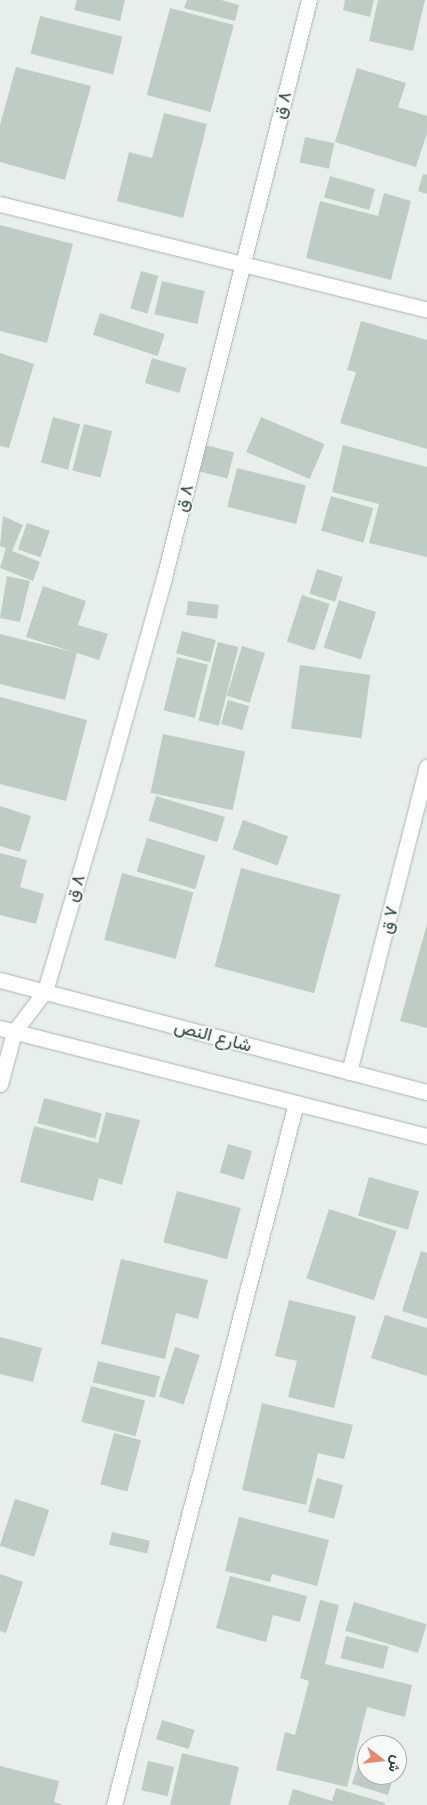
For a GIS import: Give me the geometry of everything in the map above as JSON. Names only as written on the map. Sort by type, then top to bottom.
[{"type":"street","name":"٨ ق","points":[[44,992],[164,578],[308,0]]},
{"type":"street","points":[[0,204],[427,310]]},
{"type":"street","name":"٧ ق","points":[[349,1072],[427,768]]},
{"type":"street","name":"شارع النص","points":[[0,980],[427,1092]]},
{"type":"street","points":[[0,1084],[7,1030],[44,992]]},
{"type":"street","points":[[7,1030],[427,1136]]},
{"type":"street","points":[[114,1805],[296,1103]]},
{"type":"building","points":[[77,0],[125,0],[120,21],[74,10]]},
{"type":"building","points":[[187,0],[221,0],[239,5],[235,21],[184,8]]},
{"type":"building","points":[[345,0],[374,0],[370,17],[343,10]]},
{"type":"building","points":[[378,0],[425,0],[413,51],[369,41]]},
{"type":"building","points":[[170,8],[234,25],[210,112],[147,95]]},
{"type":"building","points":[[40,16],[122,37],[113,74],[31,54]]},
{"type":"building","points":[[16,67],[91,86],[65,180],[0,162],[0,125]]},
{"type":"building","points":[[357,68],[406,83],[398,107],[427,116],[427,133],[416,167],[335,142]]},
{"type":"building","points":[[164,113],[207,124],[183,218],[117,201],[129,152],[152,158]]},
{"type":"building","points":[[305,137],[334,143],[329,169],[300,162]]},
{"type":"building","points":[[423,174],[427,175],[427,194],[418,191]]},
{"type":"building","points":[[330,176],[375,189],[369,210],[324,197]]},
{"type":"building","points":[[384,193],[411,201],[391,280],[306,258],[320,201],[378,216]]},
{"type":"building","points":[[0,225],[73,244],[47,343],[0,331]]},
{"type":"building","points":[[141,271],[158,276],[148,313],[130,308]]},
{"type":"building","points":[[162,281],[205,291],[197,324],[154,314]]},
{"type":"building","points":[[100,313],[165,334],[158,356],[93,335]]},
{"type":"building","points":[[361,321],[427,340],[427,449],[340,423],[356,372],[347,370]]},
{"type":"building","points":[[0,353],[34,364],[9,448],[0,446]]},
{"type":"building","points":[[152,358],[187,368],[179,393],[145,383]]},
{"type":"building","points":[[53,417],[80,424],[68,470],[41,462]]},
{"type":"building","points":[[261,417],[325,444],[310,479],[246,452]]},
{"type":"building","points":[[84,424],[112,431],[101,478],[72,471]]},
{"type":"building","points":[[201,444],[234,452],[227,478],[194,470]]},
{"type":"building","points":[[343,445],[427,467],[427,557],[369,543],[379,504],[332,492]]},
{"type":"building","points":[[237,468],[306,485],[296,524],[227,507]]},
{"type":"building","points":[[331,496],[373,508],[363,543],[321,531]]},
{"type":"building","points":[[3,516],[23,525],[12,551],[40,562],[33,581],[0,568],[6,548],[0,546]]},
{"type":"building","points":[[27,523],[50,531],[41,557],[18,549]]},
{"type":"building","points":[[317,569],[343,577],[335,602],[309,594]]},
{"type":"building","points":[[7,576],[30,581],[20,622],[0,618]]},
{"type":"building","points":[[43,586],[86,601],[78,625],[108,634],[99,660],[77,653],[65,700],[0,684],[0,634],[73,652],[26,637]]},
{"type":"building","points":[[302,595],[330,604],[314,651],[287,642]]},
{"type":"building","points":[[339,600],[376,612],[361,660],[324,648]]},
{"type":"building","points":[[188,601],[219,605],[217,619],[186,615]]},
{"type":"building","points":[[182,631],[216,640],[210,662],[176,653]]},
{"type":"building","points":[[218,642],[238,647],[219,726],[198,721]]},
{"type":"building","points":[[242,646],[265,653],[250,703],[227,696]]},
{"type":"building","points":[[177,657],[208,665],[195,718],[164,710]]},
{"type":"building","points":[[300,665],[370,675],[361,738],[291,728]]},
{"type":"building","points":[[0,697],[87,720],[66,801],[0,784]]},
{"type":"building","points":[[228,700],[249,706],[242,730],[221,724]]},
{"type":"building","points":[[163,734],[245,751],[233,810],[151,793]]},
{"type":"building","points":[[156,796],[225,817],[217,842],[148,821]]},
{"type":"building","points":[[0,806],[31,816],[20,852],[0,846]]},
{"type":"building","points":[[243,820],[288,836],[278,866],[232,849]]},
{"type":"building","points":[[147,838],[205,856],[195,889],[137,871]]},
{"type":"building","points":[[0,853],[27,860],[20,887],[44,894],[36,924],[0,915]]},
{"type":"building","points":[[241,868],[340,895],[314,993],[215,967]]},
{"type":"building","points":[[122,873],[193,892],[176,959],[104,940]]},
{"type":"building","points":[[427,924],[427,1028],[400,1021]]},
{"type":"building","points":[[44,1098],[102,1114],[95,1139],[37,1123]]},
{"type":"building","points":[[106,1112],[140,1120],[122,1185],[99,1178],[93,1201],[20,1182],[34,1126],[98,1143]]},
{"type":"building","points":[[228,1144],[252,1151],[244,1180],[220,1173]]},
{"type":"building","points":[[369,1177],[419,1191],[408,1230],[358,1215]]},
{"type":"building","points":[[177,1191],[241,1208],[227,1259],[163,1242]]},
{"type":"building","points":[[329,1209],[397,1231],[374,1300],[306,1278]]},
{"type":"building","points":[[421,1251],[427,1253],[427,1319],[402,1311]]},
{"type":"building","points":[[121,1259],[208,1280],[198,1319],[176,1313],[165,1359],[101,1344]]},
{"type":"building","points":[[289,1300],[356,1316],[334,1408],[288,1397],[297,1361],[275,1356]]},
{"type":"building","points":[[385,1315],[427,1328],[427,1376],[371,1358]]},
{"type":"building","points":[[0,1337],[42,1348],[33,1382],[0,1374]]},
{"type":"building","points":[[175,1347],[200,1355],[184,1404],[159,1396]]},
{"type":"building","points":[[98,1361],[160,1376],[155,1398],[93,1382]]},
{"type":"building","points":[[91,1386],[145,1400],[136,1436],[81,1422]]},
{"type":"building","points":[[262,1403],[353,1425],[344,1459],[318,1453],[306,1505],[242,1490]]},
{"type":"building","points":[[114,1433],[141,1440],[127,1491],[100,1484]]},
{"type":"building","points":[[317,1478],[343,1485],[334,1519],[308,1512]]},
{"type":"building","points":[[15,1499],[49,1510],[34,1557],[0,1546]]},
{"type":"building","points":[[239,1517],[329,1540],[317,1586],[272,1574],[270,1582],[225,1571]]},
{"type":"building","points":[[112,1532],[150,1541],[147,1553],[109,1545]]},
{"type":"building","points":[[0,1574],[23,1582],[6,1633],[0,1631]]},
{"type":"building","points":[[230,1576],[307,1596],[300,1622],[273,1615],[266,1642],[216,1628]]},
{"type":"building","points":[[320,1600],[339,1605],[325,1664],[412,1685],[405,1717],[367,1707],[360,1735],[357,1735],[357,1747],[347,1787],[276,1770],[285,1732],[295,1735],[309,1681],[300,1678]]},
{"type":"building","points":[[354,1602],[427,1624],[418,1653],[345,1631]]},
{"type":"building","points":[[346,1636],[389,1647],[383,1669],[340,1658]]},
{"type":"building","points":[[162,1720],[195,1730],[189,1749],[156,1739]]},
{"type":"building","points":[[182,1753],[239,1767],[230,1805],[170,1805]]},
{"type":"building","points":[[148,1761],[174,1767],[168,1796],[141,1790]]},
{"type":"building","points":[[0,1766],[59,1781],[54,1802],[64,1805],[0,1805]]},
{"type":"building","points":[[357,1768],[357,1785],[391,1785],[388,1795],[352,1784]]},
{"type":"building","points":[[336,1788],[385,1803],[385,1805],[288,1805],[293,1789],[332,1801]]}]
